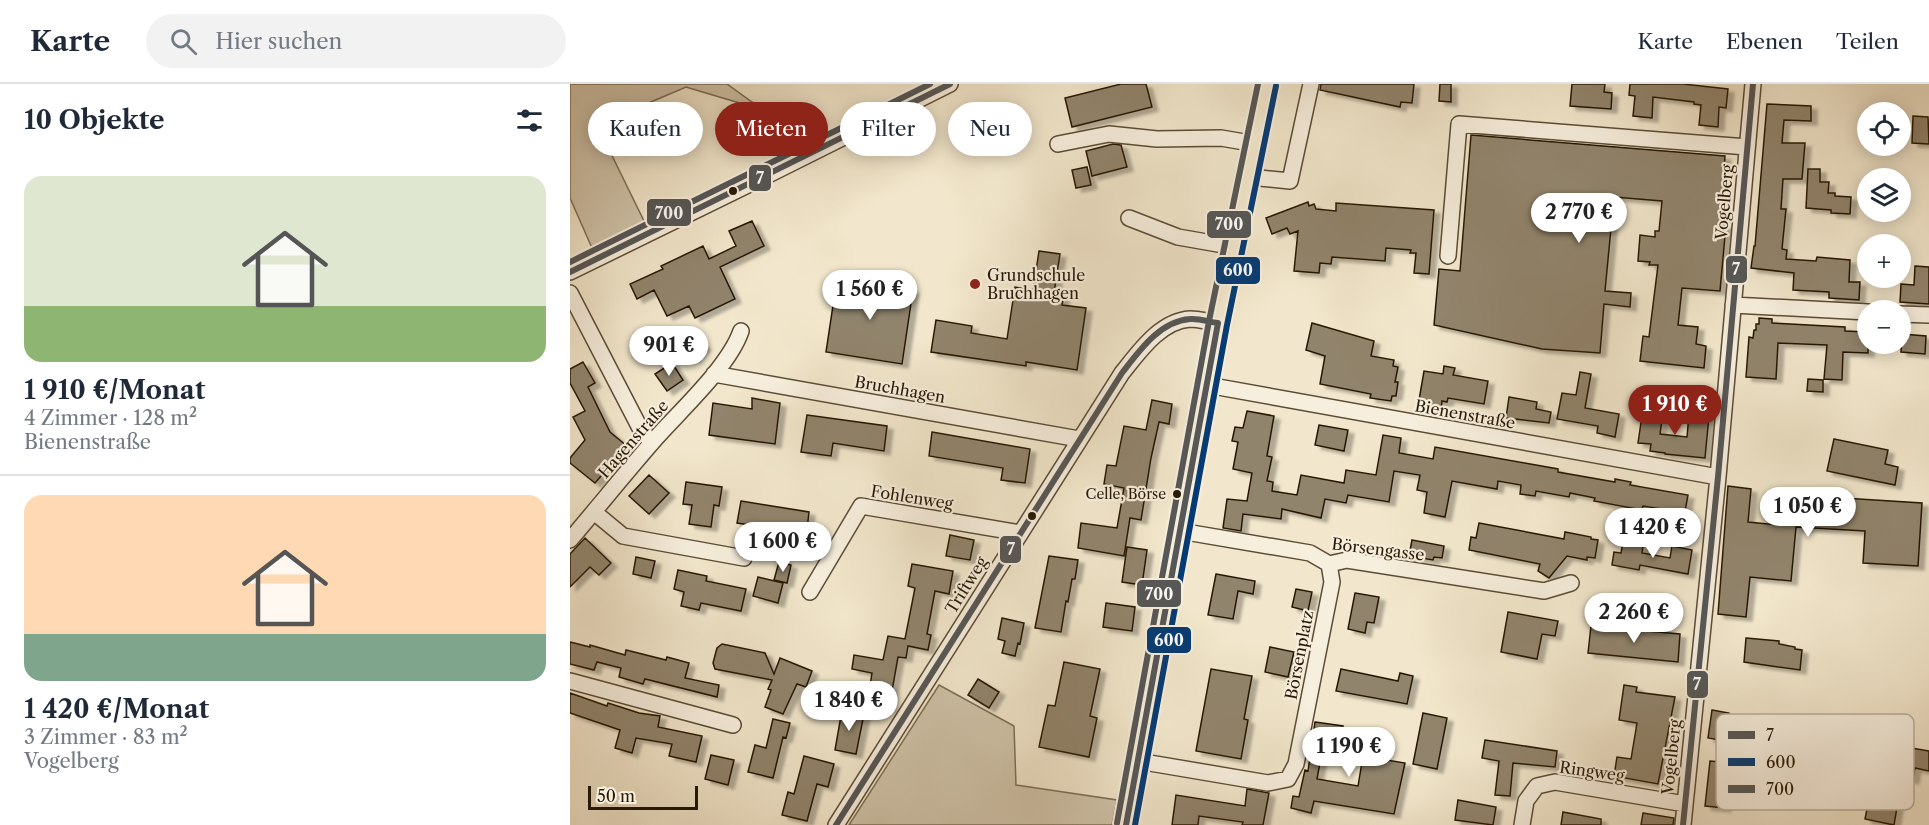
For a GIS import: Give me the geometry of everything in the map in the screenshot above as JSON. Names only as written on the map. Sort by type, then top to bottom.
[{"type":"main road","points":[[1126,825],[1218,323],[1268,84]]},
{"type":"street","points":[[570,272],[950,84]]},
{"type":"street","points":[[1250,177],[1290,181],[1311,84]]},
{"type":"street","name":"Vogelberg","points":[[1683,825],[1718,477],[1753,84]]},
{"type":"street","points":[[1448,256],[1459,124],[1748,147]]},
{"type":"street","points":[[1058,144],[1109,134],[1157,140],[1221,138],[1256,144]]},
{"type":"street","points":[[1129,218],[1178,237],[1235,247]]},
{"type":"street","points":[[570,293],[640,430],[652,443]]},
{"type":"street","points":[[1733,305],[1857,311]]},
{"type":"street","points":[[1911,314],[1929,315]]},
{"type":"street","name":"Triftweg","points":[[836,825],[1122,373],[1144,345],[1168,326],[1193,319],[1218,323]]},
{"type":"street","name":"Hagenstraße","points":[[570,540],[714,374],[736,345],[741,331]]},
{"type":"street","name":"Bruchhagen","points":[[714,374],[1079,439]]},
{"type":"street","name":"Bienenstraße","points":[[1207,385],[1718,477]]},
{"type":"street","name":"Fohlenweg","points":[[810,592],[861,506],[1020,533]]},
{"type":"street","points":[[594,512],[623,536],[744,558]]},
{"type":"street","name":"Börsengasse","points":[[1180,531],[1310,553],[1329,564],[1347,560],[1544,591],[1571,583]]},
{"type":"street","name":"Börsenplatz","points":[[1138,761],[1268,783],[1288,779],[1296,764],[1332,582],[1329,564]]},
{"type":"street","points":[[570,681],[733,725]]},
{"type":"street","name":"Ringweg","points":[[1522,825],[1526,801],[1537,786],[1555,782],[1685,804]]},
{"type":"shaded area","points":[[570,84],[727,84],[752,102],[736,102],[686,87],[651,102],[588,102],[588,156],[612,156],[644,221],[592,248],[570,198]]},
{"type":"shaded area","points":[[939,685],[1014,726],[1016,785],[1117,800],[1112,825],[849,825]]},
{"type":"building","points":[[1121,84],[1146,84],[1152,107],[1072,127],[1065,98]]},
{"type":"building","points":[[1321,84],[1414,84],[1412,103],[1401,102],[1400,107],[1320,90]]},
{"type":"building","points":[[1440,84],[1451,84],[1451,102],[1439,101]]},
{"type":"building","points":[[1572,84],[1605,84],[1604,92],[1612,93],[1611,109],[1570,106]]},
{"type":"building","points":[[1630,84],[1683,84],[1728,89],[1726,108],[1719,107],[1718,127],[1699,125],[1701,105],[1694,104],[1694,102],[1653,97],[1652,118],[1633,116],[1635,96],[1629,95]]},
{"type":"building","points":[[1767,104],[1811,106],[1811,121],[1784,120],[1782,143],[1805,143],[1802,179],[1783,179],[1781,209],[1786,209],[1782,249],[1787,250],[1786,259],[1816,261],[1817,257],[1850,260],[1849,282],[1857,282],[1857,288],[1860,288],[1859,300],[1829,298],[1829,292],[1793,290],[1794,273],[1751,268],[1755,246]]},
{"type":"building","points":[[1913,116],[1928,117],[1929,144],[1912,143]]},
{"type":"building","points":[[1471,135],[1725,156],[1720,225],[1726,225],[1720,291],[1682,288],[1678,325],[1698,327],[1696,344],[1706,346],[1704,368],[1640,361],[1643,336],[1649,337],[1658,265],[1638,261],[1640,235],[1655,237],[1655,231],[1659,231],[1662,201],[1614,197],[1605,291],[1631,293],[1630,307],[1604,304],[1600,353],[1542,349],[1434,325],[1439,269],[1460,271]]},
{"type":"building","points":[[1113,144],[1121,145],[1127,167],[1092,176],[1086,151]]},
{"type":"building","points":[[1087,167],[1091,185],[1076,188],[1072,170]]},
{"type":"building","points":[[1808,169],[1820,169],[1820,182],[1829,182],[1828,193],[1851,197],[1850,214],[1806,208]]},
{"type":"building","points":[[1308,202],[1309,206],[1314,204],[1316,209],[1336,211],[1336,203],[1434,210],[1429,274],[1414,273],[1416,253],[1410,253],[1411,250],[1386,248],[1385,261],[1332,257],[1331,264],[1320,263],[1319,273],[1294,271],[1298,231],[1290,234],[1287,228],[1272,234],[1266,218]]},
{"type":"building","points":[[752,221],[764,246],[720,267],[735,299],[695,318],[689,306],[667,316],[654,290],[637,299],[630,284],[663,269],[661,266],[703,246],[709,259],[736,246],[729,231]]},
{"type":"building","points":[[1039,251],[1060,254],[1054,293],[1064,295],[1062,305],[1086,308],[1077,370],[1026,362],[1026,366],[931,352],[936,320],[972,326],[971,333],[1007,339],[1015,287],[1033,290]]},
{"type":"building","points":[[1915,266],[1929,267],[1929,304],[1900,300],[1901,288],[1911,288],[1911,285],[1914,285]]},
{"type":"building","points":[[837,279],[913,290],[902,364],[826,352]]},
{"type":"building","points":[[1759,318],[1772,319],[1772,323],[1845,327],[1845,331],[1857,332],[1857,353],[1843,352],[1842,380],[1824,379],[1827,345],[1778,343],[1776,379],[1746,377],[1749,337],[1753,338],[1756,324],[1759,324]]},
{"type":"building","points":[[1312,323],[1374,341],[1371,356],[1394,360],[1393,366],[1398,367],[1395,382],[1398,382],[1396,396],[1392,396],[1391,401],[1370,398],[1371,394],[1320,384],[1325,356],[1306,350]]},
{"type":"building","points":[[692,335],[705,346],[694,358],[681,348]]},
{"type":"building","points":[[1911,335],[1926,336],[1925,354],[1911,353]]},
{"type":"building","points":[[583,362],[595,383],[588,387],[610,432],[627,446],[595,483],[570,463],[570,458],[585,440],[573,417],[585,411],[570,383],[570,369]]},
{"type":"building","points":[[672,363],[683,380],[667,391],[655,374]]},
{"type":"building","points":[[1444,366],[1455,368],[1453,375],[1488,381],[1484,404],[1448,398],[1447,402],[1442,401],[1441,410],[1418,406],[1424,371],[1443,374]]},
{"type":"building","points":[[1580,372],[1591,374],[1585,408],[1619,414],[1615,437],[1597,433],[1598,426],[1557,419],[1562,393],[1576,395]]},
{"type":"building","points":[[1808,379],[1823,380],[1823,392],[1807,391]]},
{"type":"building","points":[[1509,397],[1537,402],[1536,409],[1551,412],[1549,423],[1506,418]]},
{"type":"building","points":[[752,398],[780,403],[775,444],[709,435],[713,403],[752,409]]},
{"type":"building","points":[[1152,400],[1172,404],[1169,424],[1159,422],[1141,520],[1130,518],[1124,556],[1078,548],[1081,523],[1117,528],[1124,488],[1104,484],[1107,465],[1116,466],[1124,426],[1146,430]]},
{"type":"building","points":[[1643,409],[1663,412],[1660,434],[1687,437],[1689,414],[1709,416],[1705,458],[1650,451],[1651,444],[1638,443]]},
{"type":"building","points":[[1247,411],[1274,416],[1267,456],[1272,457],[1267,481],[1273,482],[1272,491],[1297,495],[1301,475],[1344,483],[1346,470],[1376,475],[1383,435],[1401,438],[1399,453],[1433,459],[1435,447],[1558,469],[1558,472],[1615,482],[1615,479],[1631,482],[1630,485],[1688,495],[1684,517],[1667,514],[1668,510],[1643,506],[1642,510],[1594,501],[1595,498],[1570,493],[1569,497],[1536,491],[1535,496],[1520,494],[1521,485],[1498,481],[1497,489],[1452,481],[1445,517],[1424,513],[1427,492],[1417,490],[1420,475],[1394,471],[1389,502],[1348,495],[1346,503],[1325,499],[1321,518],[1282,509],[1281,519],[1243,514],[1241,531],[1223,528],[1227,499],[1247,501],[1252,473],[1233,469],[1238,442],[1232,441],[1235,427],[1243,428]]},
{"type":"building","points":[[807,415],[887,426],[884,451],[833,443],[831,456],[801,452]]},
{"type":"building","points":[[1319,425],[1348,430],[1344,451],[1315,445]]},
{"type":"building","points":[[932,432],[1030,449],[1025,483],[1001,480],[1003,468],[929,456]]},
{"type":"building","points":[[1834,439],[1888,450],[1885,464],[1898,467],[1895,485],[1827,471]]},
{"type":"building","points":[[649,475],[669,493],[649,514],[629,496]]},
{"type":"building","points":[[686,482],[722,487],[719,506],[714,505],[711,527],[689,524],[692,505],[683,504]]},
{"type":"building","points":[[1728,486],[1751,489],[1748,522],[1778,525],[1780,494],[1922,503],[1918,566],[1863,563],[1865,531],[1796,527],[1791,581],[1750,577],[1746,617],[1718,614]]},
{"type":"building","points":[[741,501],[809,512],[806,538],[783,535],[783,530],[737,523]]},
{"type":"building","points":[[1479,523],[1564,539],[1565,532],[1591,537],[1591,539],[1598,540],[1595,558],[1587,557],[1587,560],[1567,556],[1549,578],[1538,571],[1540,564],[1469,550],[1471,537],[1476,538]]},
{"type":"building","points":[[950,535],[974,540],[970,560],[946,556]]},
{"type":"building","points":[[585,538],[611,563],[599,575],[590,567],[570,587],[570,554]]},
{"type":"building","points":[[1412,540],[1444,546],[1442,558],[1434,557],[1433,560],[1409,556]]},
{"type":"building","points":[[1623,542],[1643,546],[1642,553],[1670,558],[1672,546],[1692,550],[1688,574],[1640,565],[1639,570],[1612,565],[1614,552],[1621,553]]},
{"type":"building","points":[[1127,547],[1147,550],[1142,585],[1122,582]]},
{"type":"building","points":[[1049,556],[1078,560],[1075,579],[1072,579],[1068,602],[1066,601],[1061,632],[1035,628]]},
{"type":"building","points":[[636,557],[655,561],[651,578],[633,574]]},
{"type":"building","points":[[779,562],[791,565],[787,583],[774,580]]},
{"type":"building","points":[[912,564],[953,571],[949,594],[935,591],[927,634],[931,635],[928,650],[908,646],[906,658],[898,657],[889,708],[867,704],[872,673],[852,669],[854,655],[883,660],[888,636],[905,639],[915,588],[908,586]]},
{"type":"building","points":[[678,570],[707,576],[706,581],[746,589],[741,611],[701,603],[699,610],[681,606],[684,592],[674,589]]},
{"type":"building","points":[[1216,574],[1255,581],[1253,594],[1238,591],[1233,619],[1208,615]]},
{"type":"building","points":[[758,577],[783,583],[778,603],[753,596]]},
{"type":"building","points":[[1296,589],[1312,592],[1308,611],[1292,607]]},
{"type":"building","points":[[1355,593],[1379,597],[1374,623],[1367,622],[1365,633],[1348,629]]},
{"type":"building","points":[[1106,603],[1135,607],[1132,631],[1103,627]]},
{"type":"building","points":[[1508,612],[1558,621],[1555,636],[1542,634],[1537,659],[1501,652]]},
{"type":"building","points":[[1002,618],[1024,623],[1015,656],[1002,653],[1005,641],[998,639]]},
{"type":"building","points":[[1591,626],[1680,634],[1678,662],[1588,653]]},
{"type":"building","points":[[1746,638],[1779,641],[1779,644],[1802,650],[1800,670],[1744,662]]},
{"type":"building","points":[[570,642],[625,655],[626,650],[689,663],[685,678],[719,685],[717,697],[645,679],[643,684],[619,677],[621,668],[597,662],[594,670],[570,664]]},
{"type":"building","points":[[722,644],[765,653],[774,674],[780,658],[812,671],[806,687],[797,684],[783,714],[765,707],[772,680],[715,669],[713,663],[717,648]]},
{"type":"building","points":[[1270,647],[1294,652],[1288,677],[1265,672]]},
{"type":"building","points":[[1064,662],[1100,669],[1090,716],[1097,718],[1089,757],[1039,747],[1048,705],[1055,706]]},
{"type":"building","points":[[1211,669],[1252,676],[1244,719],[1248,720],[1241,759],[1196,751]]},
{"type":"building","points":[[1341,669],[1398,681],[1400,673],[1413,676],[1407,704],[1336,691]]},
{"type":"building","points":[[978,679],[999,692],[989,708],[968,695]]},
{"type":"building","points":[[1624,685],[1637,687],[1636,692],[1675,697],[1658,784],[1614,776],[1617,757],[1631,759],[1637,723],[1619,720]]},
{"type":"building","points":[[570,693],[607,706],[608,703],[639,713],[660,716],[658,727],[702,736],[696,762],[669,756],[672,744],[636,738],[632,753],[615,748],[620,730],[570,713]]},
{"type":"building","points":[[842,710],[864,714],[856,754],[835,750]]},
{"type":"building","points":[[1712,710],[1729,713],[1716,714],[1716,739],[1708,738]]},
{"type":"building","points":[[1423,713],[1447,718],[1437,769],[1413,764]]},
{"type":"building","points":[[773,719],[790,723],[786,738],[783,737],[773,778],[748,772],[755,745],[766,748]]},
{"type":"building","points":[[1315,722],[1343,726],[1338,759],[1321,757],[1317,779],[1358,786],[1363,756],[1405,763],[1394,814],[1314,801],[1311,813],[1291,808],[1293,796],[1299,797],[1305,770],[1308,771]]},
{"type":"building","points":[[1485,740],[1557,751],[1555,767],[1513,763],[1510,796],[1495,795],[1499,761],[1482,758]]},
{"type":"building","points":[[1914,748],[1929,751],[1929,771],[1915,768],[1914,774]]},
{"type":"building","points":[[711,755],[734,760],[728,785],[705,779]]},
{"type":"building","points":[[804,756],[834,764],[828,787],[817,784],[807,821],[782,815],[788,792],[794,794]]},
{"type":"building","points":[[1710,761],[1716,762],[1716,807],[1705,806]]},
{"type":"building","points":[[1247,789],[1269,793],[1263,825],[1242,825],[1243,822],[1199,816],[1198,825],[1172,825],[1176,795],[1245,806]]},
{"type":"building","points":[[1458,800],[1496,807],[1493,825],[1455,820]]},
{"type":"building","points":[[1867,810],[1897,810],[1894,825],[1865,819]]},
{"type":"building","points":[[1563,812],[1601,819],[1601,825],[1561,825]]},
{"type":"building","points":[[1643,813],[1674,818],[1673,825],[1641,825]]},
{"type":"transit line","name":"700","points":[[570,262],[930,84]]},
{"type":"transit line","name":"7","points":[[570,272],[950,84]]},
{"type":"transit line","name":"700","points":[[1117,823],[1209,321],[1258,84]]},
{"type":"transit line","name":"7","points":[[1683,825],[1718,477],[1753,84]]},
{"type":"transit line","name":"600","points":[[1135,825],[1227,325],[1276,86]]},
{"type":"transit line","name":"7","points":[[836,825],[1122,373],[1151,338],[1169,325],[1193,319],[1218,323]]},
{"type":"transit line","name":"7","points":[[1126,825],[1218,323]]},
{"type":"place","name":"Grundschule Bruchhagen","points":[[975,284]]},
{"type":"place","name":"Celle, Börse","points":[[1177,494]]}]
